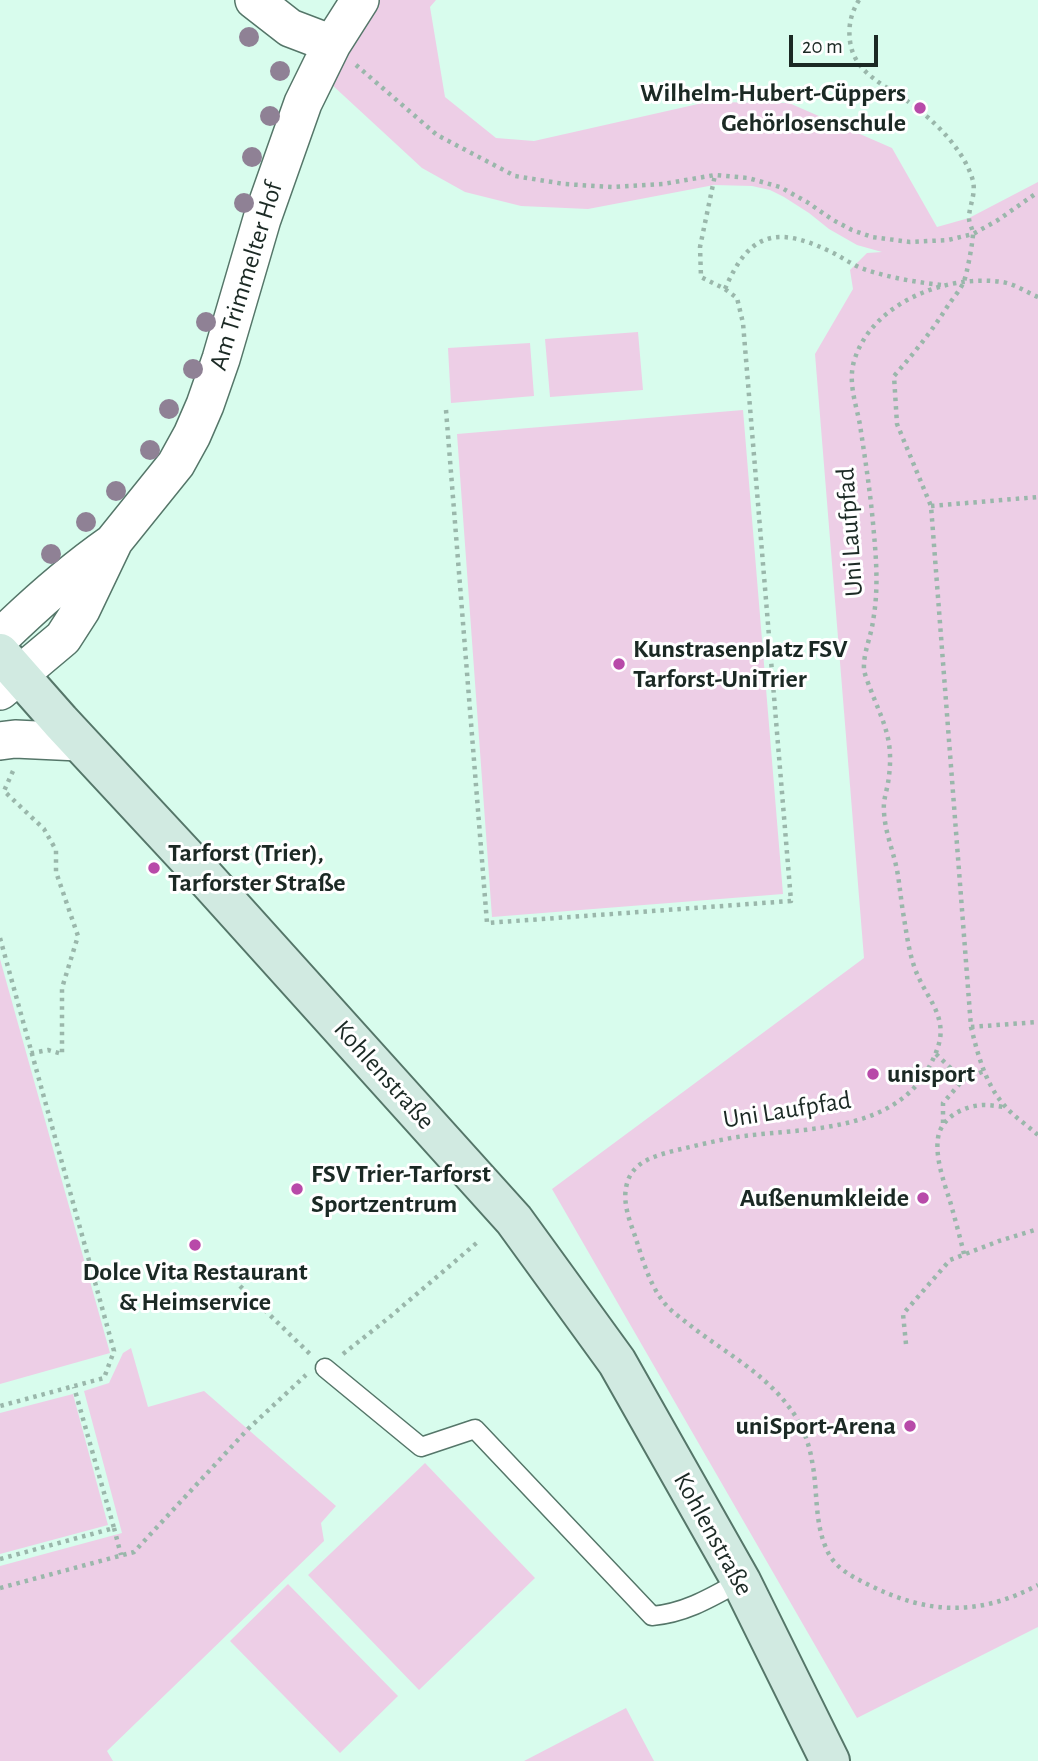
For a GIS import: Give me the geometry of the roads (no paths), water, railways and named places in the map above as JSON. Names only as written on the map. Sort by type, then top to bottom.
[{"type":"main road","name":"Kohlenstraße","points":[[6,673],[79,742],[204,876],[514,1220],[617,1362],[741,1581],[830,1761]]},
{"type":"street","points":[[254,0],[290,28],[332,44]]},
{"type":"street","name":"Am Trimmelter Hof","points":[[6,673],[63,638],[81,610],[114,541],[176,464],[205,405],[258,232],[303,103],[332,44],[360,0]]},
{"type":"street","name":"Am Trimmelter Hof","points":[[0,638],[77,568],[114,541]]},
{"type":"street","points":[[6,757],[15,739],[79,742]]},
{"type":"lane","points":[[322,1365],[421,1447],[475,1429],[652,1616],[669,1615],[691,1608],[741,1581]]},
{"type":"place","name":"Wilhelm-Hubert-Cüppers Gehörlosenschule","points":[[920,108]]},
{"type":"place","name":"Kunstrasenplatz FSV Tarforst-UniTrier","points":[[619,664]]},
{"type":"place","name":"Tarforst (Trier), Tarforster Straße","points":[[154,868]]},
{"type":"place","name":"unisport","points":[[873,1074]]},
{"type":"place","name":"FSV Trier-Tarforst Sportzentrum","points":[[297,1189]]},
{"type":"place","name":"Außenumkleide","points":[[923,1198]]},
{"type":"place","name":"Dolce Vita Restaurant & Heimservice","points":[[195,1245]]},
{"type":"place","name":"uniSport-Arena","points":[[910,1426]]}]
